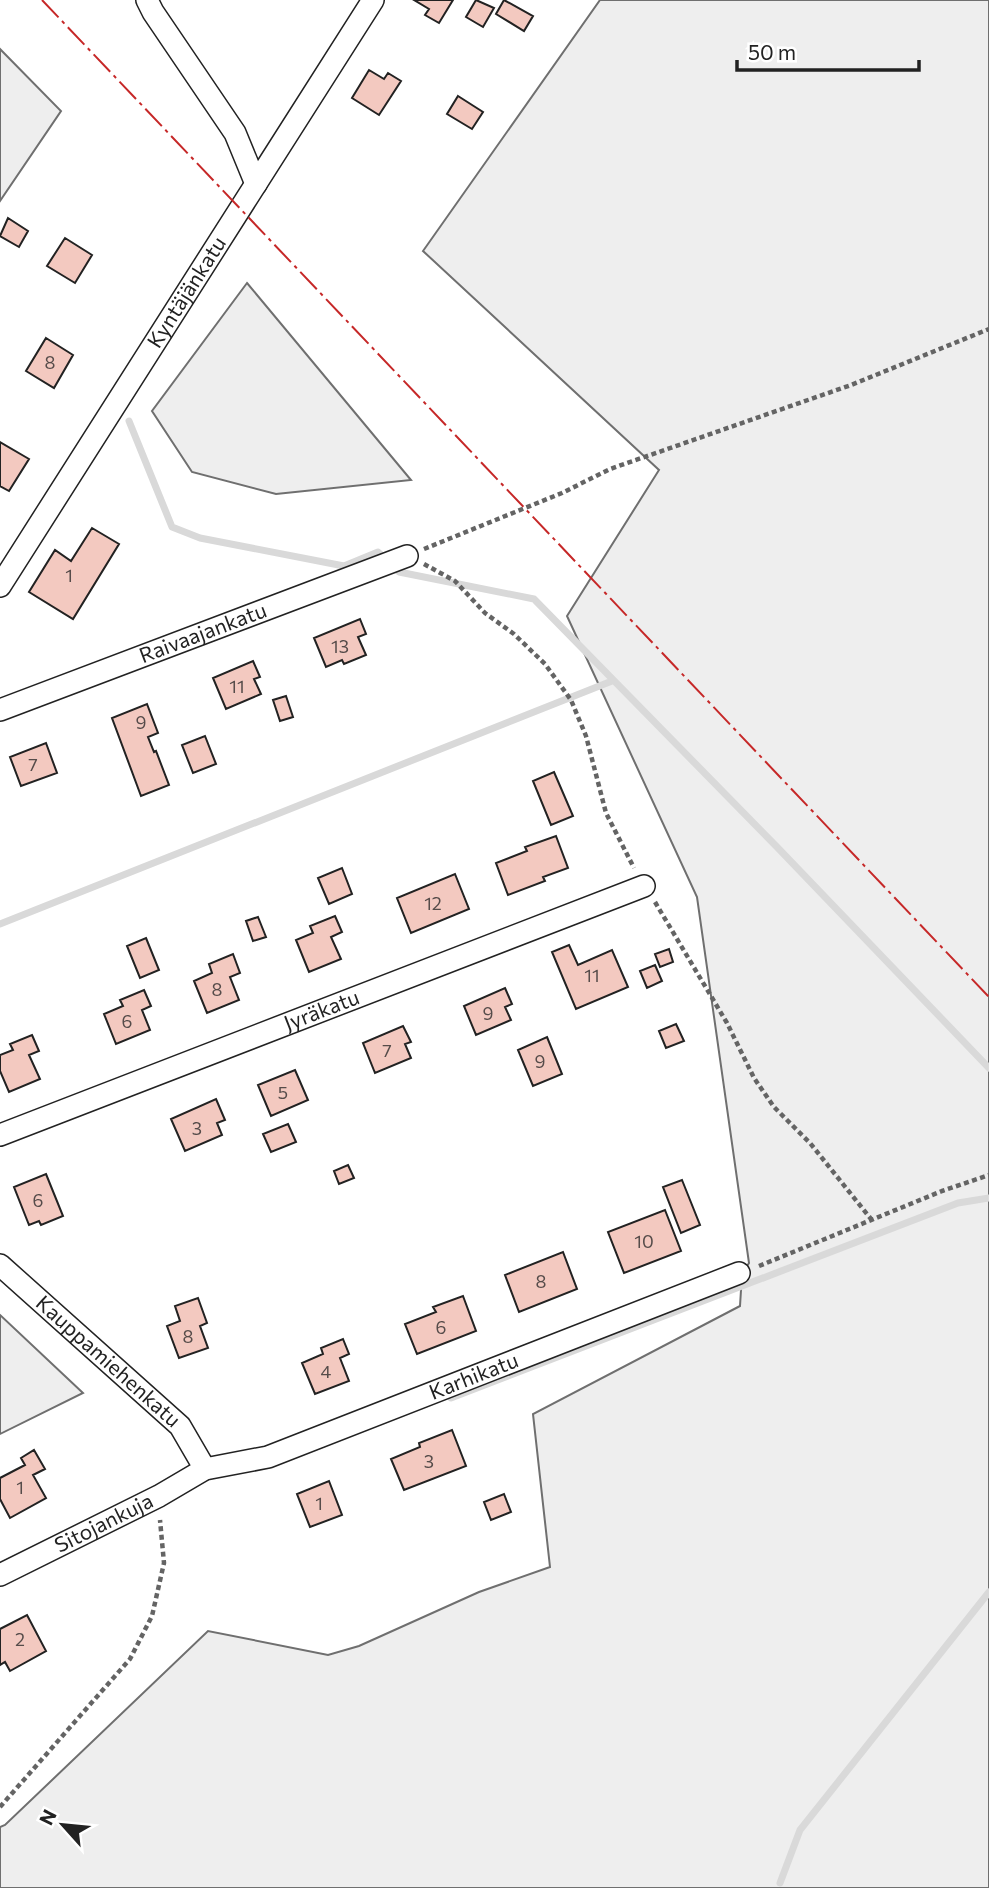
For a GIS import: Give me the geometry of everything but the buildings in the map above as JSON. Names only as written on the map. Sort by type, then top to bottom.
[{"type":"street","points":[[147,0],[235,132],[256,184]]},
{"type":"street","name":"Kyntäjänkatu","points":[[0,586],[373,0]]},
{"type":"street","name":"Raivaajankatu","points":[[0,710],[408,556]]},
{"type":"street","name":"Jyräkatu","points":[[0,1135],[644,886]]},
{"type":"street","name":"Kauppamiehenkatu","points":[[0,1265],[180,1426],[205,1469]]},
{"type":"street","name":"Karhikatu","points":[[205,1469],[268,1457],[739,1273]]},
{"type":"street","name":"Sitojankuja","points":[[0,1575],[159,1496],[205,1469]]},
{"type":"path","points":[[408,556],[562,493],[610,469],[851,384],[989,329]]},
{"type":"path","points":[[739,1273],[942,1191],[989,1175]]},
{"type":"path","points":[[0,1807],[122,1669],[136,1648],[152,1616],[164,1563],[159,1496]]},
{"type":"shaded area","points":[[600,0],[989,0],[989,1888],[0,1888],[0,1827],[208,1631],[328,1655],[359,1646],[479,1592],[550,1567],[533,1414],[740,1306],[742,1274],[749,1263],[697,897],[567,616],[659,470],[423,251]]},
{"type":"shaded area","points":[[0,49],[61,111],[0,201]]},
{"type":"shaded area","points":[[247,283],[411,480],[276,494],[192,472],[152,411]]},
{"type":"shaded area","points":[[0,1315],[83,1393],[0,1434]]},
{"type":"waterway","points":[[129,421],[172,527],[200,538],[344,566],[378,552],[399,572],[534,599],[989,1068]]},
{"type":"waterway","points":[[0,924],[612,681]]},
{"type":"waterway","points":[[451,1398],[958,1203],[989,1198]]},
{"type":"waterway","points":[[780,1883],[800,1830],[989,1592]]},
{"type":"power","points":[[42,0],[989,997]]}]
